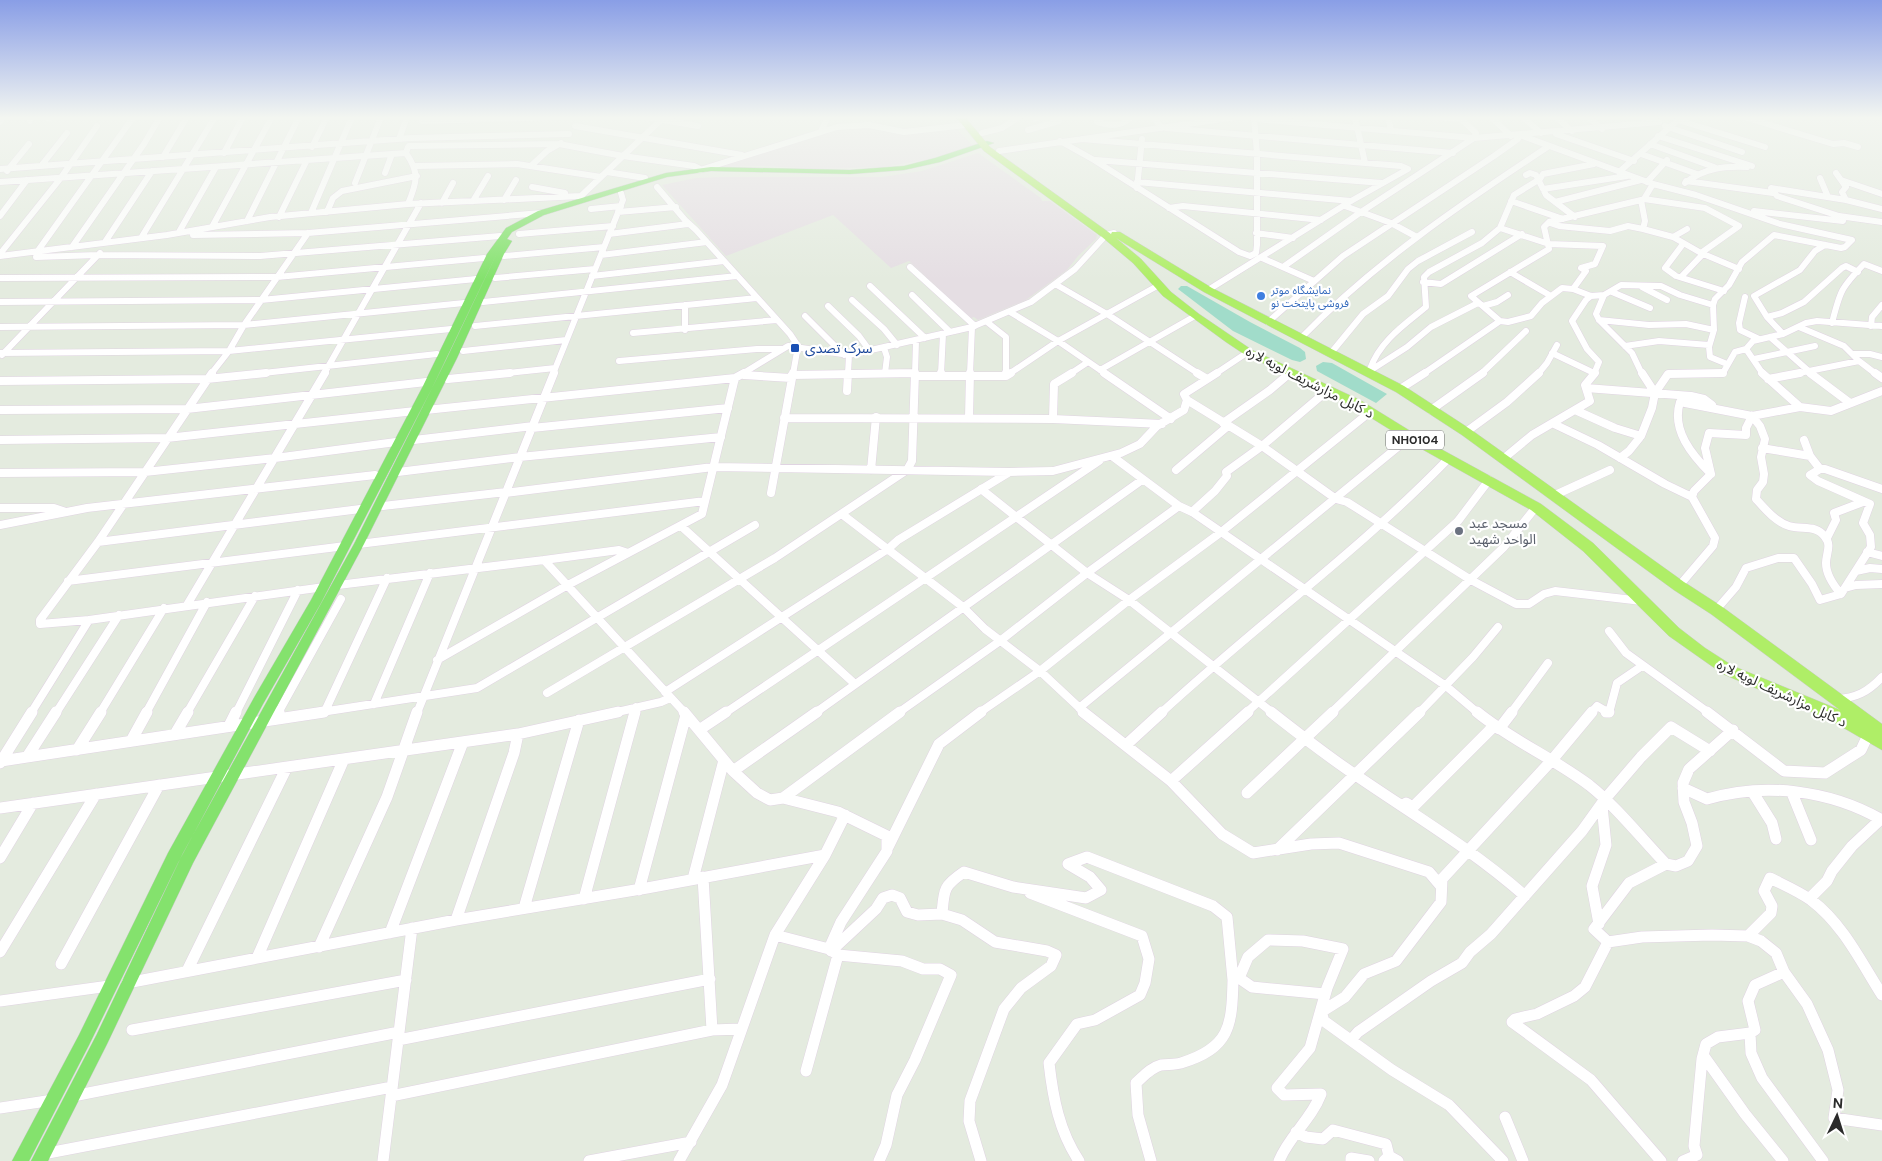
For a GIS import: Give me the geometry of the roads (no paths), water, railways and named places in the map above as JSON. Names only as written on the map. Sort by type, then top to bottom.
[{"type":"highway","name":"د کابل مزارشریف لویه لاره","points":[[1025,171],[1110,234],[1268,322],[1369,370],[1466,432],[1679,586],[1716,610],[1833,699],[1882,733]]},
{"type":"highway","name":"د کابل مزارشریف لویه لاره","points":[[1110,234],[1159,285],[1195,316],[1248,352],[1370,412],[1448,459],[1536,507],[1588,546],[1674,632],[1728,670],[1835,715],[1882,743]]},
{"type":"main road","points":[[470,319],[491,254],[500,239],[509,230],[541,213],[586,201],[651,178],[688,171]]},
{"type":"main road","points":[[802,171],[849,171]]},
{"type":"main road","points":[[20,1161],[53,1100],[172,858],[324,587],[470,319],[500,254],[516,232],[545,216],[661,181],[710,174],[850,176],[909,171]]},
{"type":"main road","points":[[41,1157],[73,1096],[188,858],[359,544],[420,411]]},
{"type":"street","points":[[0,216],[36,171]]},
{"type":"street","points":[[0,255],[65,171]]},
{"type":"street","points":[[37,252],[94,171]]},
{"type":"street","points":[[72,246],[125,171]]},
{"type":"street","points":[[0,181],[60,179],[150,171]]},
{"type":"street","points":[[105,242],[152,171]]},
{"type":"street","points":[[141,238],[183,171]]},
{"type":"street","points":[[179,232],[214,171]]},
{"type":"street","points":[[212,227],[243,171]]},
{"type":"street","points":[[247,221],[271,171]]},
{"type":"street","points":[[279,216],[301,171]]},
{"type":"street","points":[[311,213],[330,171]]},
{"type":"street","points":[[355,183],[360,171]]},
{"type":"street","points":[[408,204],[417,183],[417,171]]},
{"type":"street","points":[[568,171],[601,177]]},
{"type":"street","points":[[1113,171],[1239,252],[1283,267],[1314,281]]},
{"type":"street","points":[[1137,185],[1138,171]]},
{"type":"street","points":[[1246,171],[1383,183]]},
{"type":"street","points":[[1208,290],[1351,201],[1404,171]]},
{"type":"street","points":[[1283,267],[1361,212],[1425,171]]},
{"type":"street","points":[[1268,322],[1343,256],[1470,171]]},
{"type":"street","points":[[1301,338],[1328,308],[1415,236],[1512,171]]},
{"type":"street","points":[[1369,370],[1373,357],[1387,341],[1426,307],[1424,277],[1429,272],[1482,243],[1500,228],[1514,195],[1540,179],[1543,174],[1558,171]]},
{"type":"street","points":[[1643,229],[1645,221],[1642,200],[1647,182],[1656,171]]},
{"type":"street","points":[[1689,171],[1697,174]]},
{"type":"street","points":[[1678,190],[1686,181],[1704,171]]},
{"type":"street","points":[[586,201],[601,177],[607,172],[645,178]]},
{"type":"street","points":[[1250,256],[1256,253],[1256,172]]},
{"type":"street","points":[[1619,172],[1780,224],[1852,240],[1845,247],[1774,235],[1742,262],[1724,291],[1715,299],[1713,305],[1714,330],[1709,345],[1710,357],[1726,364]]},
{"type":"street","points":[[1836,173],[1846,187],[1842,192],[1846,200]]},
{"type":"street","points":[[1526,175],[1534,174],[1540,179],[1546,195],[1575,217]]},
{"type":"street","points":[[1543,189],[1629,175]]},
{"type":"street","points":[[327,212],[333,198],[342,191],[417,176]]},
{"type":"street","points":[[473,201],[488,176]]},
{"type":"street","points":[[1820,178],[1828,197]]},
{"type":"street","points":[[504,200],[516,180]]},
{"type":"street","points":[[1841,180],[1882,194]]},
{"type":"street","points":[[1686,181],[1721,188],[1736,187],[1773,193],[1776,196],[1839,216],[1882,222]]},
{"type":"street","points":[[1555,202],[1647,182]]},
{"type":"street","points":[[442,203],[454,183]]},
{"type":"street","points":[[1137,185],[1351,201]]},
{"type":"street","points":[[532,187],[619,209],[676,207]]},
{"type":"street","points":[[657,187],[676,207],[688,224],[696,230],[790,334],[798,346],[771,493]]},
{"type":"street","points":[[1773,193],[1771,188],[1846,200],[1882,209]]},
{"type":"street","points":[[319,947],[387,797],[422,696],[476,567],[623,200],[621,193]]},
{"type":"street","points":[[167,235],[279,216],[408,204],[504,200],[586,201]]},
{"type":"street","points":[[1642,200],[1705,208],[1739,226],[1702,253],[1678,276],[1661,286],[1621,285],[1604,295],[1591,296],[1573,289],[1562,288],[1531,316],[1508,322],[1500,321],[1471,296],[1549,249],[1544,226],[1549,222],[1575,217],[1642,200]]},
{"type":"street","points":[[1511,201],[1564,219]]},
{"type":"street","points":[[187,605],[330,366],[422,204]]},
{"type":"street","points":[[1169,208],[1182,206],[1321,220]]},
{"type":"street","points":[[1345,206],[1391,224],[1415,236]]},
{"type":"street","points":[[1741,210],[1834,220],[1869,220]]},
{"type":"street","points":[[0,255],[167,235],[308,233],[541,213]]},
{"type":"street","points":[[1550,223],[1558,226],[1610,231],[1628,226],[1643,229],[1673,237],[1683,244],[1739,269]]},
{"type":"street","points":[[519,234],[688,224]]},
{"type":"street","points":[[1500,228],[1549,244],[1603,246],[1595,264],[1581,268],[1586,271],[1573,289]]},
{"type":"street","points":[[1673,237],[1687,229]]},
{"type":"street","points":[[1331,353],[1363,314],[1388,296],[1408,269],[1436,251],[1472,232]]},
{"type":"street","points":[[308,233],[244,325],[229,352],[207,379],[98,542],[40,620],[40,624],[89,620],[324,587]]},
{"type":"street","points":[[1256,233],[1293,238]]},
{"type":"street","points":[[437,660],[566,586],[702,514],[728,408],[739,376],[788,346],[798,346],[847,355],[921,340],[987,322],[1032,302],[1075,269],[1110,234]]},
{"type":"street","points":[[1424,282],[1441,284],[1522,234]]},
{"type":"street","points":[[25,253],[29,257],[98,255],[260,256],[500,236]]},
{"type":"street","points":[[1,354],[98,255],[115,241]]},
{"type":"street","points":[[504,256],[603,251],[706,242]]},
{"type":"street","points":[[1683,244],[1665,265],[1668,272],[1724,291]]},
{"type":"street","points":[[1783,334],[1767,318],[1754,296],[1800,270],[1815,251],[1825,245]]},
{"type":"street","points":[[1436,251],[1452,260]]},
{"type":"street","points":[[0,278],[278,277],[484,258]]},
{"type":"street","points":[[495,278],[594,273],[724,261]]},
{"type":"street","points":[[1832,322],[1844,284],[1864,264],[1882,271]]},
{"type":"street","points":[[1767,318],[1795,307],[1824,286],[1827,280],[1843,267],[1846,266],[1858,272]]},
{"type":"street","points":[[910,267],[974,326]]},
{"type":"street","points":[[1510,272],[1551,296]]},
{"type":"street","points":[[483,302],[736,276]]},
{"type":"street","points":[[0,302],[261,300],[476,280]]},
{"type":"street","points":[[1055,284],[1107,314],[1207,379]]},
{"type":"street","points":[[0,440],[167,438],[739,376],[885,373],[941,376],[1006,376],[1058,342],[1159,285]]},
{"type":"street","points":[[870,286],[921,340]]},
{"type":"street","points":[[1661,286],[1680,295],[1713,305]]},
{"type":"street","points":[[1641,287],[1667,300]]},
{"type":"street","points":[[1612,292],[1650,308]]},
{"type":"street","points":[[912,295],[946,333],[941,376]]},
{"type":"street","points":[[1369,370],[1407,347],[1431,327],[1480,305],[1497,302],[1508,295]]},
{"type":"street","points":[[1604,295],[1596,314],[1599,320],[1632,353],[1646,383],[1655,393]]},
{"type":"street","points":[[1503,459],[1532,434],[1554,424],[1590,401],[1586,388],[1587,381],[1600,362],[1587,349],[1572,321],[1586,300],[1591,296]]},
{"type":"street","points":[[1745,297],[1739,323],[1740,330],[1759,339]]},
{"type":"street","points":[[470,319],[576,316],[757,298]]},
{"type":"street","points":[[852,300],[884,329],[897,345]]},
{"type":"street","points":[[0,327],[244,325],[464,303]]},
{"type":"street","points":[[685,305],[685,330]]},
{"type":"street","points":[[1871,326],[1870,320],[1882,305]]},
{"type":"street","points":[[828,306],[859,336],[870,351]]},
{"type":"street","points":[[1010,312],[1058,342],[1171,419]]},
{"type":"street","points":[[805,316],[847,355],[847,391]]},
{"type":"street","points":[[1100,370],[1195,316]]},
{"type":"street","points":[[634,333],[685,330],[777,320]]},
{"type":"street","points":[[1599,320],[1649,325],[1686,324],[1714,330]]},
{"type":"street","points":[[1400,389],[1500,321]]},
{"type":"street","points":[[1620,458],[1629,451],[1641,436],[1652,408],[1655,393],[1668,374],[1723,373],[1726,364],[1735,352],[1746,349],[1753,340],[1783,334],[1817,321],[1882,326]]},
{"type":"street","points":[[987,322],[1006,338],[1006,376]]},
{"type":"street","points":[[969,418],[974,326]]},
{"type":"street","points":[[1799,327],[1837,342],[1850,350],[1859,361],[1882,378]]},
{"type":"street","points":[[1,354],[229,352],[451,329]]},
{"type":"street","points":[[1431,410],[1515,344],[1526,331]]},
{"type":"street","points":[[1770,337],[1789,350],[1794,358],[1807,370],[1850,403]]},
{"type":"street","points":[[463,351],[566,340]]},
{"type":"street","points":[[547,693],[624,649],[843,516],[907,470],[912,461],[916,374],[921,340]]},
{"type":"street","points":[[1625,346],[1659,341],[1709,345]]},
{"type":"street","points":[[1466,432],[1498,409],[1545,367],[1557,345]]},
{"type":"street","points":[[1754,359],[1789,350],[1815,346]]},
{"type":"street","points":[[884,348],[887,357],[885,373]]},
{"type":"street","points":[[619,361],[757,349],[782,349]]},
{"type":"street","points":[[1746,349],[1754,359],[1759,370],[1800,406]]},
{"type":"street","points":[[1248,352],[1184,394],[1187,400],[1262,446],[1336,498],[1347,502],[1425,552],[1516,604],[1529,604],[1544,594],[1555,591],[1642,601]]},
{"type":"street","points":[[1552,353],[1594,372]]},
{"type":"street","points":[[0,381],[207,379],[437,354]]},
{"type":"street","points":[[1853,354],[1870,354],[1882,357]]},
{"type":"street","points":[[1768,379],[1859,361]]},
{"type":"street","points":[[1053,419],[1054,384],[1088,362]]},
{"type":"street","points":[[448,379],[555,368]]},
{"type":"street","points":[[1176,470],[1226,424],[1291,372]]},
{"type":"street","points":[[0,410],[187,409],[426,382]]},
{"type":"street","points":[[1586,388],[1704,399],[1716,408]]},
{"type":"street","points":[[1192,512],[1215,491],[1227,476],[1226,472],[1262,446],[1328,390]]},
{"type":"street","points":[[1711,474],[1698,461],[1676,418],[1676,410],[1680,402],[1752,416],[1800,406],[1831,411],[1882,391]]},
{"type":"street","points":[[383,506],[714,467],[1009,472],[1053,471],[1107,456],[1140,444],[1157,426],[1184,410],[1187,400]]},
{"type":"street","points":[[414,440],[728,408]]},
{"type":"street","points":[[1575,410],[1614,428],[1641,436]]},
{"type":"street","points":[[806,1071],[840,922],[887,851],[924,770],[939,744],[964,723],[1040,671],[1129,600],[1220,533],[1370,412]]},
{"type":"street","points":[[1752,416],[1764,432],[1765,446],[1762,448],[1760,457],[1764,474],[1756,499],[1790,526],[1809,526],[1818,530],[1827,538],[1829,547],[1826,564],[1829,576],[1843,591]]},
{"type":"street","points":[[1711,474],[1704,448],[1709,433],[1746,435],[1746,428],[1752,416]]},
{"type":"street","points":[[784,418],[1053,419],[1162,424]]},
{"type":"street","points":[[870,470],[876,418]]},
{"type":"street","points":[[1554,424],[1620,458],[1640,472],[1692,497],[1715,538],[1713,546],[1679,586]]},
{"type":"street","points":[[398,472],[520,457],[721,437]]},
{"type":"street","points":[[1079,708],[1410,437]]},
{"type":"street","points":[[1804,440],[1810,456],[1820,468],[1882,489]]},
{"type":"street","points":[[0,473],[145,472],[275,458],[396,442]]},
{"type":"street","points":[[1762,448],[1810,456]]},
{"type":"street","points":[[1107,456],[1446,686],[1497,727],[1589,785],[1604,803],[1666,864],[1676,866],[1688,861],[1697,846],[1692,823],[1684,802],[1682,788],[1688,769],[1733,730]]},
{"type":"street","points":[[699,730],[1107,456]]},
{"type":"street","points":[[1126,745],[1213,665],[1305,590],[1415,493],[1448,459]]},
{"type":"street","points":[[1820,468],[1810,474],[1812,478],[1870,504],[1864,523],[1870,535],[1871,546],[1843,591]]},
{"type":"street","points":[[1555,496],[1610,470]]},
{"type":"street","points":[[0,808],[518,734],[636,707],[668,695],[782,616],[888,549],[898,540],[1009,472]]},
{"type":"street","points":[[1692,497],[1694,491],[1711,474]]},
{"type":"street","points":[[0,525],[66,512],[375,475]]},
{"type":"street","points":[[733,771],[1142,480]]},
{"type":"street","points":[[1171,781],[1258,700],[1458,521],[1489,480]]},
{"type":"street","points":[[981,489],[1015,517],[1053,544],[1087,573],[1129,600],[1305,738],[1355,775],[1469,850],[1496,870],[1525,896]]},
{"type":"street","points":[[359,544],[705,501]]},
{"type":"street","points":[[1827,538],[1836,520],[1834,513],[1863,502]]},
{"type":"street","points":[[783,798],[867,735],[1000,641],[1087,573],[1179,506]]},
{"type":"street","points":[[1247,793],[1472,580],[1504,547],[1536,507]]},
{"type":"street","points":[[0,508],[54,508],[66,512]]},
{"type":"street","points":[[98,542],[360,509]]},
{"type":"street","points":[[843,516],[963,607],[984,629],[1040,671],[1079,708],[1171,781],[1222,834],[1239,846],[1253,853],[1276,851],[1311,844],[1339,843],[1429,872],[1440,885]]},
{"type":"street","points":[[0,762],[477,688],[755,525]]},
{"type":"street","points":[[681,526],[855,684]]},
{"type":"street","points":[[68,581],[345,546]]},
{"type":"street","points":[[338,585],[620,550],[628,553]]},
{"type":"street","points":[[1867,552],[1882,556]]},
{"type":"street","points":[[1716,610],[1736,587],[1746,568],[1778,558],[1794,558],[1812,584],[1820,600],[1856,585],[1882,584]]},
{"type":"street","points":[[544,560],[686,715],[733,771],[757,792],[770,800],[783,798],[845,816],[888,836],[887,851]]},
{"type":"street","points":[[1856,571],[1870,568],[1882,569]]},
{"type":"street","points":[[374,704],[430,573]]},
{"type":"street","points":[[325,711],[386,578]]},
{"type":"street","points":[[228,726],[298,590]]},
{"type":"street","points":[[175,734],[255,596]]},
{"type":"street","points":[[275,719],[341,599]]},
{"type":"street","points":[[131,741],[207,602]]},
{"type":"street","points":[[77,750],[164,608]]},
{"type":"street","points":[[27,757],[119,615]]},
{"type":"street","points":[[0,762],[89,620]]},
{"type":"street","points":[[1276,851],[1446,686],[1498,627]]},
{"type":"street","points":[[1608,631],[1626,653],[1642,666],[1733,730],[1784,771],[1825,773],[1861,750],[1868,735]]},
{"type":"street","points":[[1385,794],[1392,794],[1413,807],[1497,727],[1548,663]]},
{"type":"street","points":[[1321,1012],[1345,997],[1364,974],[1396,961],[1441,902],[1440,885],[1442,879],[1552,760],[1597,706],[1609,713],[1617,683],[1642,666]]},
{"type":"street","points":[[1833,699],[1852,699],[1869,692],[1882,677]]},
{"type":"street","points":[[584,899],[636,707]]},
{"type":"street","points":[[1835,715],[1845,707]]},
{"type":"street","points":[[639,890],[686,715]]},
{"type":"street","points":[[524,908],[579,720]]},
{"type":"street","points":[[1351,1040],[1358,1032],[1415,992],[1462,963],[1470,952],[1491,934],[1525,896],[1641,757],[1671,727],[1710,750]]},
{"type":"street","points":[[456,920],[514,753],[518,734]]},
{"type":"street","points":[[390,933],[463,742]]},
{"type":"street","points":[[257,958],[344,759]]},
{"type":"street","points":[[712,1030],[710,979],[698,878],[724,760]]},
{"type":"street","points":[[187,972],[286,767]]},
{"type":"street","points":[[61,964],[159,785]]},
{"type":"street","points":[[1682,788],[1707,799],[1723,794],[1752,790],[1831,797],[1850,802],[1881,820],[1852,846],[1832,870],[1827,881],[1810,898]]},
{"type":"street","points":[[1752,790],[1772,823],[1776,839]]},
{"type":"street","points":[[1792,793],[1812,840]]},
{"type":"street","points":[[0,952],[96,794]]},
{"type":"street","points":[[0,858],[33,803]]},
{"type":"street","points":[[1599,924],[1592,886],[1606,845],[1604,803]]},
{"type":"street","points":[[679,1161],[722,1086],[775,935],[824,855],[845,816]]},
{"type":"street","points":[[127,982],[412,928],[639,890],[824,855]]},
{"type":"street","points":[[1013,887],[1086,898],[1101,890],[1090,877],[1068,864],[1087,857],[1213,906],[1227,917],[1236,979],[1227,1032],[1219,1045],[1196,1058],[1154,1068],[1136,1083],[1138,1114],[1151,1161]]},
{"type":"street","points":[[1666,864],[1629,883],[1594,930],[1608,942],[1642,937],[1688,936],[1748,936],[1761,941],[1776,953],[1784,972],[1808,1004],[1828,1050],[1838,1090],[1834,1118],[1882,1125]]},
{"type":"street","points":[[942,914],[942,889],[948,882],[964,872],[1013,887],[1142,936],[1149,958],[1145,983],[1140,995],[1096,1020],[1077,1024],[1049,1064],[1056,1111],[1071,1150],[1079,1161]]},
{"type":"street","points":[[1748,936],[1772,913],[1772,906],[1764,891],[1770,878],[1791,886],[1810,898],[1826,912],[1843,932],[1882,995]]},
{"type":"street","points":[[833,952],[871,915],[883,898],[892,895],[900,898],[907,912],[918,915],[942,914],[962,920],[995,942],[1047,951],[1056,955],[1051,966],[1021,988],[1004,1009],[970,1101],[969,1121],[981,1161]]},
{"type":"street","points":[[383,1161],[412,928]]},
{"type":"street","points":[[775,935],[833,952],[902,961],[922,969],[940,969],[951,975],[915,1060],[897,1095],[886,1145],[879,1161]]},
{"type":"street","points":[[1236,979],[1248,957],[1268,940],[1303,941],[1343,949],[1325,994],[1310,1048],[1277,1088],[1284,1095],[1321,1094],[1309,1119],[1282,1148],[1279,1161]]},
{"type":"street","points":[[1608,942],[1584,987],[1574,996],[1537,1014],[1514,1019],[1512,1022],[1591,1080],[1661,1161]]},
{"type":"street","points":[[1683,1161],[1697,1156],[1694,1146],[1703,1055],[1706,1044],[1718,1037],[1750,1033],[1755,1030],[1748,1000],[1755,985],[1784,972]]},
{"type":"street","points":[[73,1096],[710,979]]},
{"type":"street","points":[[1236,979],[1252,987],[1325,994]]},
{"type":"street","points":[[132,1030],[406,980]]},
{"type":"street","points":[[0,1002],[109,986]]},
{"type":"street","points":[[1321,1012],[1324,1021],[1392,1070],[1449,1105],[1503,1161]]},
{"type":"street","points":[[41,1157],[712,1030],[741,1029]]},
{"type":"street","points":[[1750,1033],[1751,1053],[1762,1078],[1823,1161]]},
{"type":"street","points":[[1703,1055],[1783,1161]]},
{"type":"street","points":[[0,1108],[53,1100]]},
{"type":"street","points":[[1505,1117],[1523,1161]]},
{"type":"street","points":[[1296,1132],[1306,1138],[1323,1139],[1334,1130],[1386,1144],[1390,1159]]},
{"type":"street","points":[[589,1161],[691,1142]]},
{"type":"street","points":[[1351,1161],[1351,1158],[1369,1161]]},
{"type":"place","name":"نمایشگاه موتر فروشی پایتخت نو","points":[[1261,296]]},
{"type":"place","name":"سرک تصدی","points":[[795,348]]},
{"type":"place","name":"مسجد عبد الواحد شهید","points":[[1459,531]]}]
